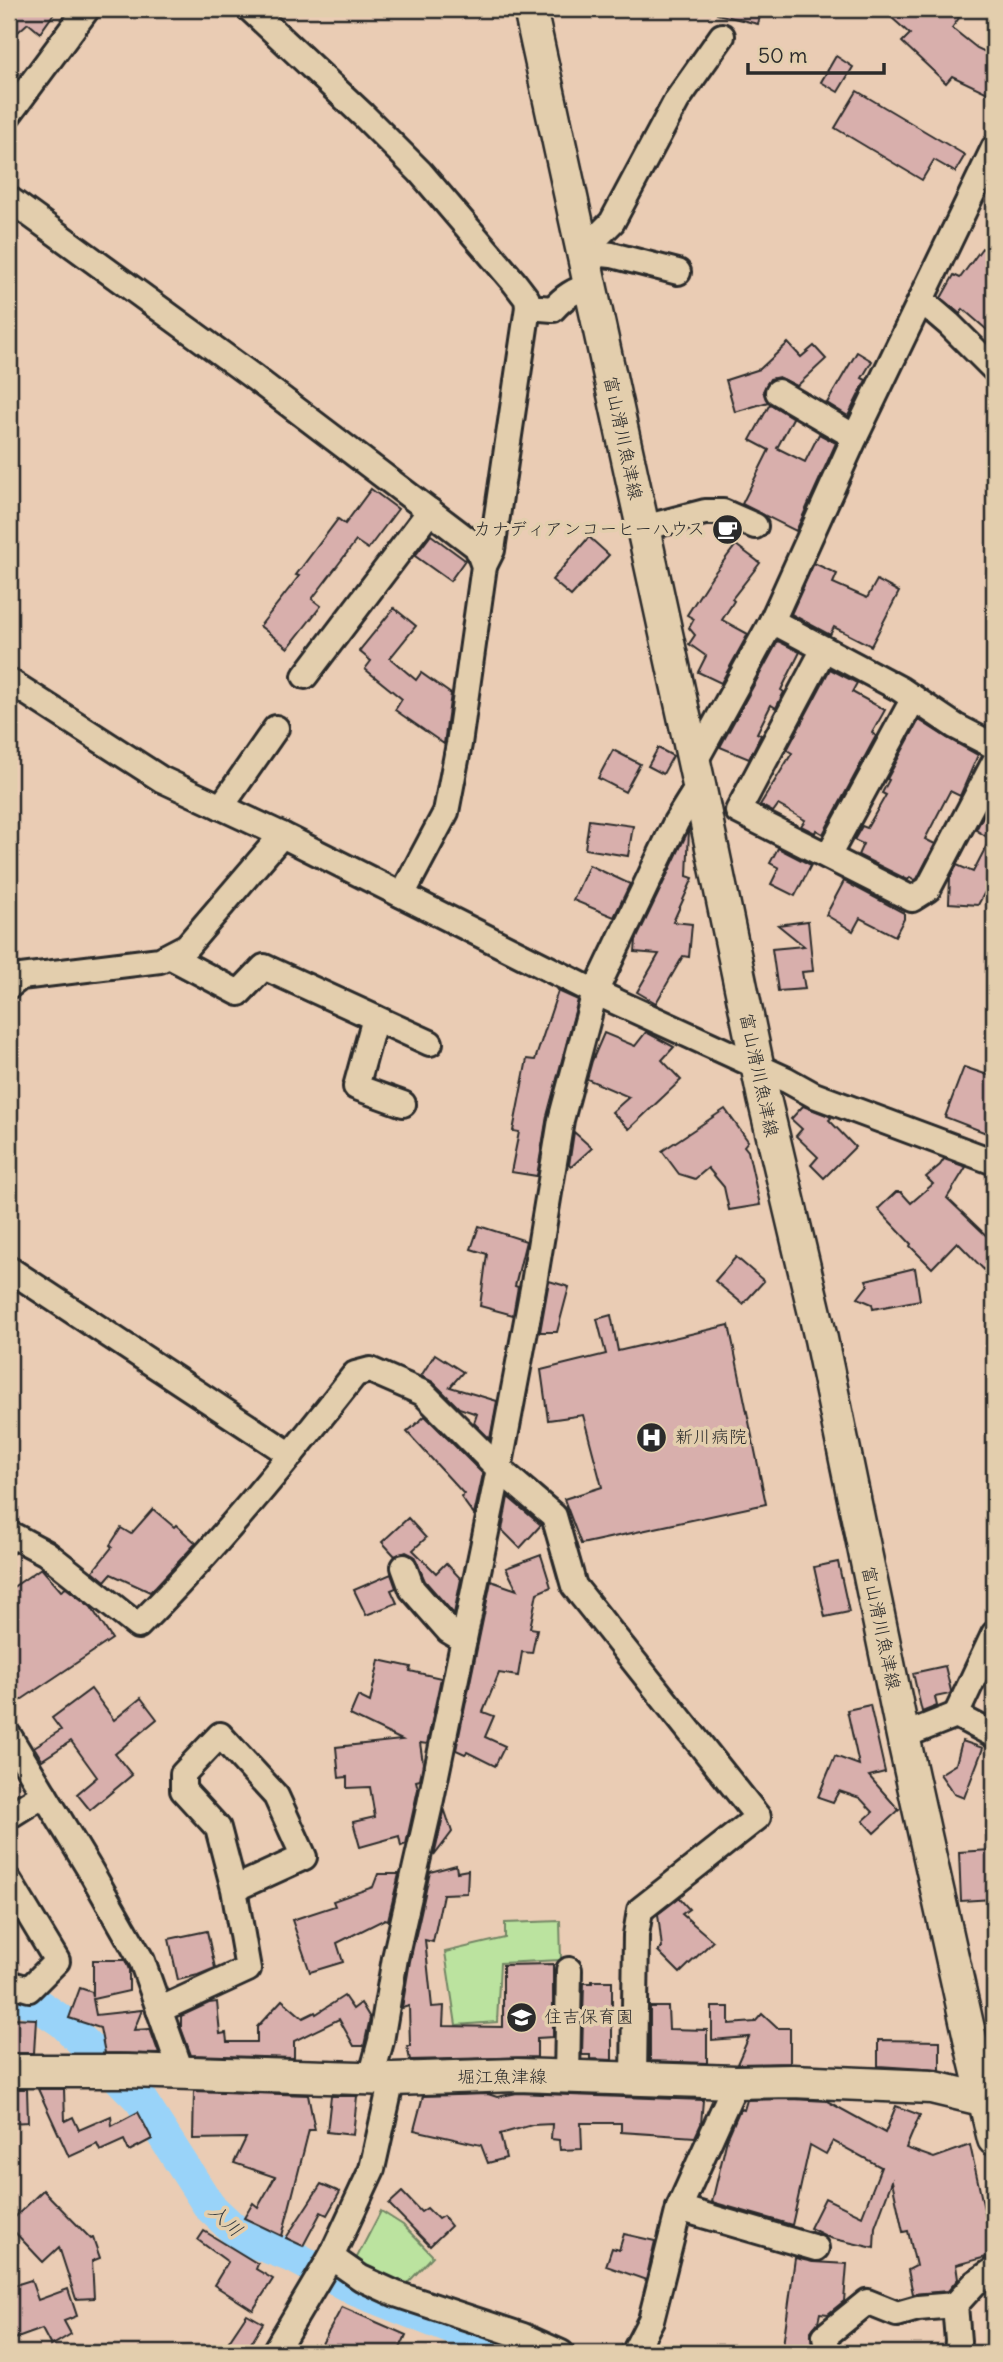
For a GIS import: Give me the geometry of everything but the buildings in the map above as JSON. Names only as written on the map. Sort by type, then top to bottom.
[{"type":"main road","name":"富山滑川魚津線","points":[[530,9],[757,1066],[821,1339],[903,1736],[974,2056],[990,2101],[994,2139]]},
{"type":"main road","name":"堀江魚津線","points":[[9,2071],[115,2071],[382,2079],[517,2076],[792,2081],[931,2087],[990,2101]]},
{"type":"street","points":[[9,114],[88,9]]},
{"type":"street","points":[[250,9],[363,114],[419,172],[527,299],[492,550],[484,566],[459,744],[446,812],[402,895]]},
{"type":"street","points":[[582,252],[612,222],[677,100],[722,36]]},
{"type":"street","points":[[274,2353],[331,2257],[372,2169],[382,2079],[382,2041],[395,1958],[429,1809],[499,1469],[561,1120],[595,992],[696,774],[772,621],[855,437],[993,152]]},
{"type":"street","points":[[9,199],[252,376],[430,511],[477,548],[484,566]]},
{"type":"street","points":[[582,252],[612,255],[678,272]]},
{"type":"street","points":[[528,307],[553,309],[577,289],[590,286]]},
{"type":"street","points":[[921,300],[994,369]]},
{"type":"street","points":[[778,392],[855,437]]},
{"type":"street","points":[[306,676],[430,511]]},
{"type":"street","points":[[643,528],[705,512],[723,512],[755,526]]},
{"type":"street","points":[[772,621],[914,698],[955,726],[994,746]]},
{"type":"street","points":[[824,649],[738,811],[912,899],[928,889],[994,763]]},
{"type":"street","points":[[9,681],[160,779],[282,835],[595,992],[814,1095],[994,1162]]},
{"type":"street","points":[[828,856],[914,698]]},
{"type":"street","points":[[221,807],[276,728]]},
{"type":"street","points":[[9,986],[21,977],[160,961],[187,946],[282,835]]},
{"type":"street","points":[[169,956],[239,993],[264,967],[430,1043]]},
{"type":"street","points":[[375,1018],[356,1087],[403,1104]]},
{"type":"street","points":[[9,1269],[292,1455]]},
{"type":"street","points":[[9,1540],[14,1536],[46,1553],[138,1626],[170,1594],[292,1455],[355,1374],[370,1370],[423,1393],[499,1469],[554,1516],[574,1586],[758,1817],[640,1910],[636,1935],[634,2078]]},
{"type":"street","points":[[404,1567],[412,1589],[449,1631],[464,1640]]},
{"type":"street","points":[[903,1736],[956,1715],[994,1634]]},
{"type":"street","points":[[956,1715],[994,1735]]},
{"type":"street","points":[[159,2010],[248,1969],[234,1889],[218,1828],[183,1790],[183,1774],[219,1735],[276,1796],[304,1857],[234,1889]]},
{"type":"street","points":[[9,1737],[142,1961],[182,2074]]},
{"type":"street","points":[[9,1816],[44,1794]]},
{"type":"street","points":[[9,1881],[57,1961],[29,1989],[9,1983]]},
{"type":"street","points":[[567,2077],[569,1970]]},
{"type":"street","points":[[634,2353],[651,2320],[679,2208],[736,2082]]},
{"type":"street","points":[[679,2208],[816,2248]]},
{"type":"street","points":[[331,2257],[361,2278],[396,2294],[523,2336],[561,2353]]},
{"type":"street","points":[[828,2353],[825,2336],[867,2302],[897,2314],[918,2308],[955,2305],[975,2283],[994,2270]]},
{"type":"street","points":[[955,2305],[957,2353]]},
{"type":"green space","points":[[560,1921],[561,1960],[500,1963],[497,2022],[456,2025],[445,1952],[505,1938],[505,1923]]},
{"type":"green space","points":[[381,2211],[403,2225],[433,2256],[402,2289],[355,2261]]},
{"type":"waterway","name":"入川","points":[[9,1996],[35,2003],[63,2022],[140,2099],[209,2206],[242,2237],[294,2257],[356,2290],[514,2353]]},
{"type":"place","name":"カナディアンコーヒーハウス","points":[[728,529]]},
{"type":"place","name":"新川病院","points":[[652,1437]]},
{"type":"place","name":"住吉保育園","points":[[521,2017]]}]
